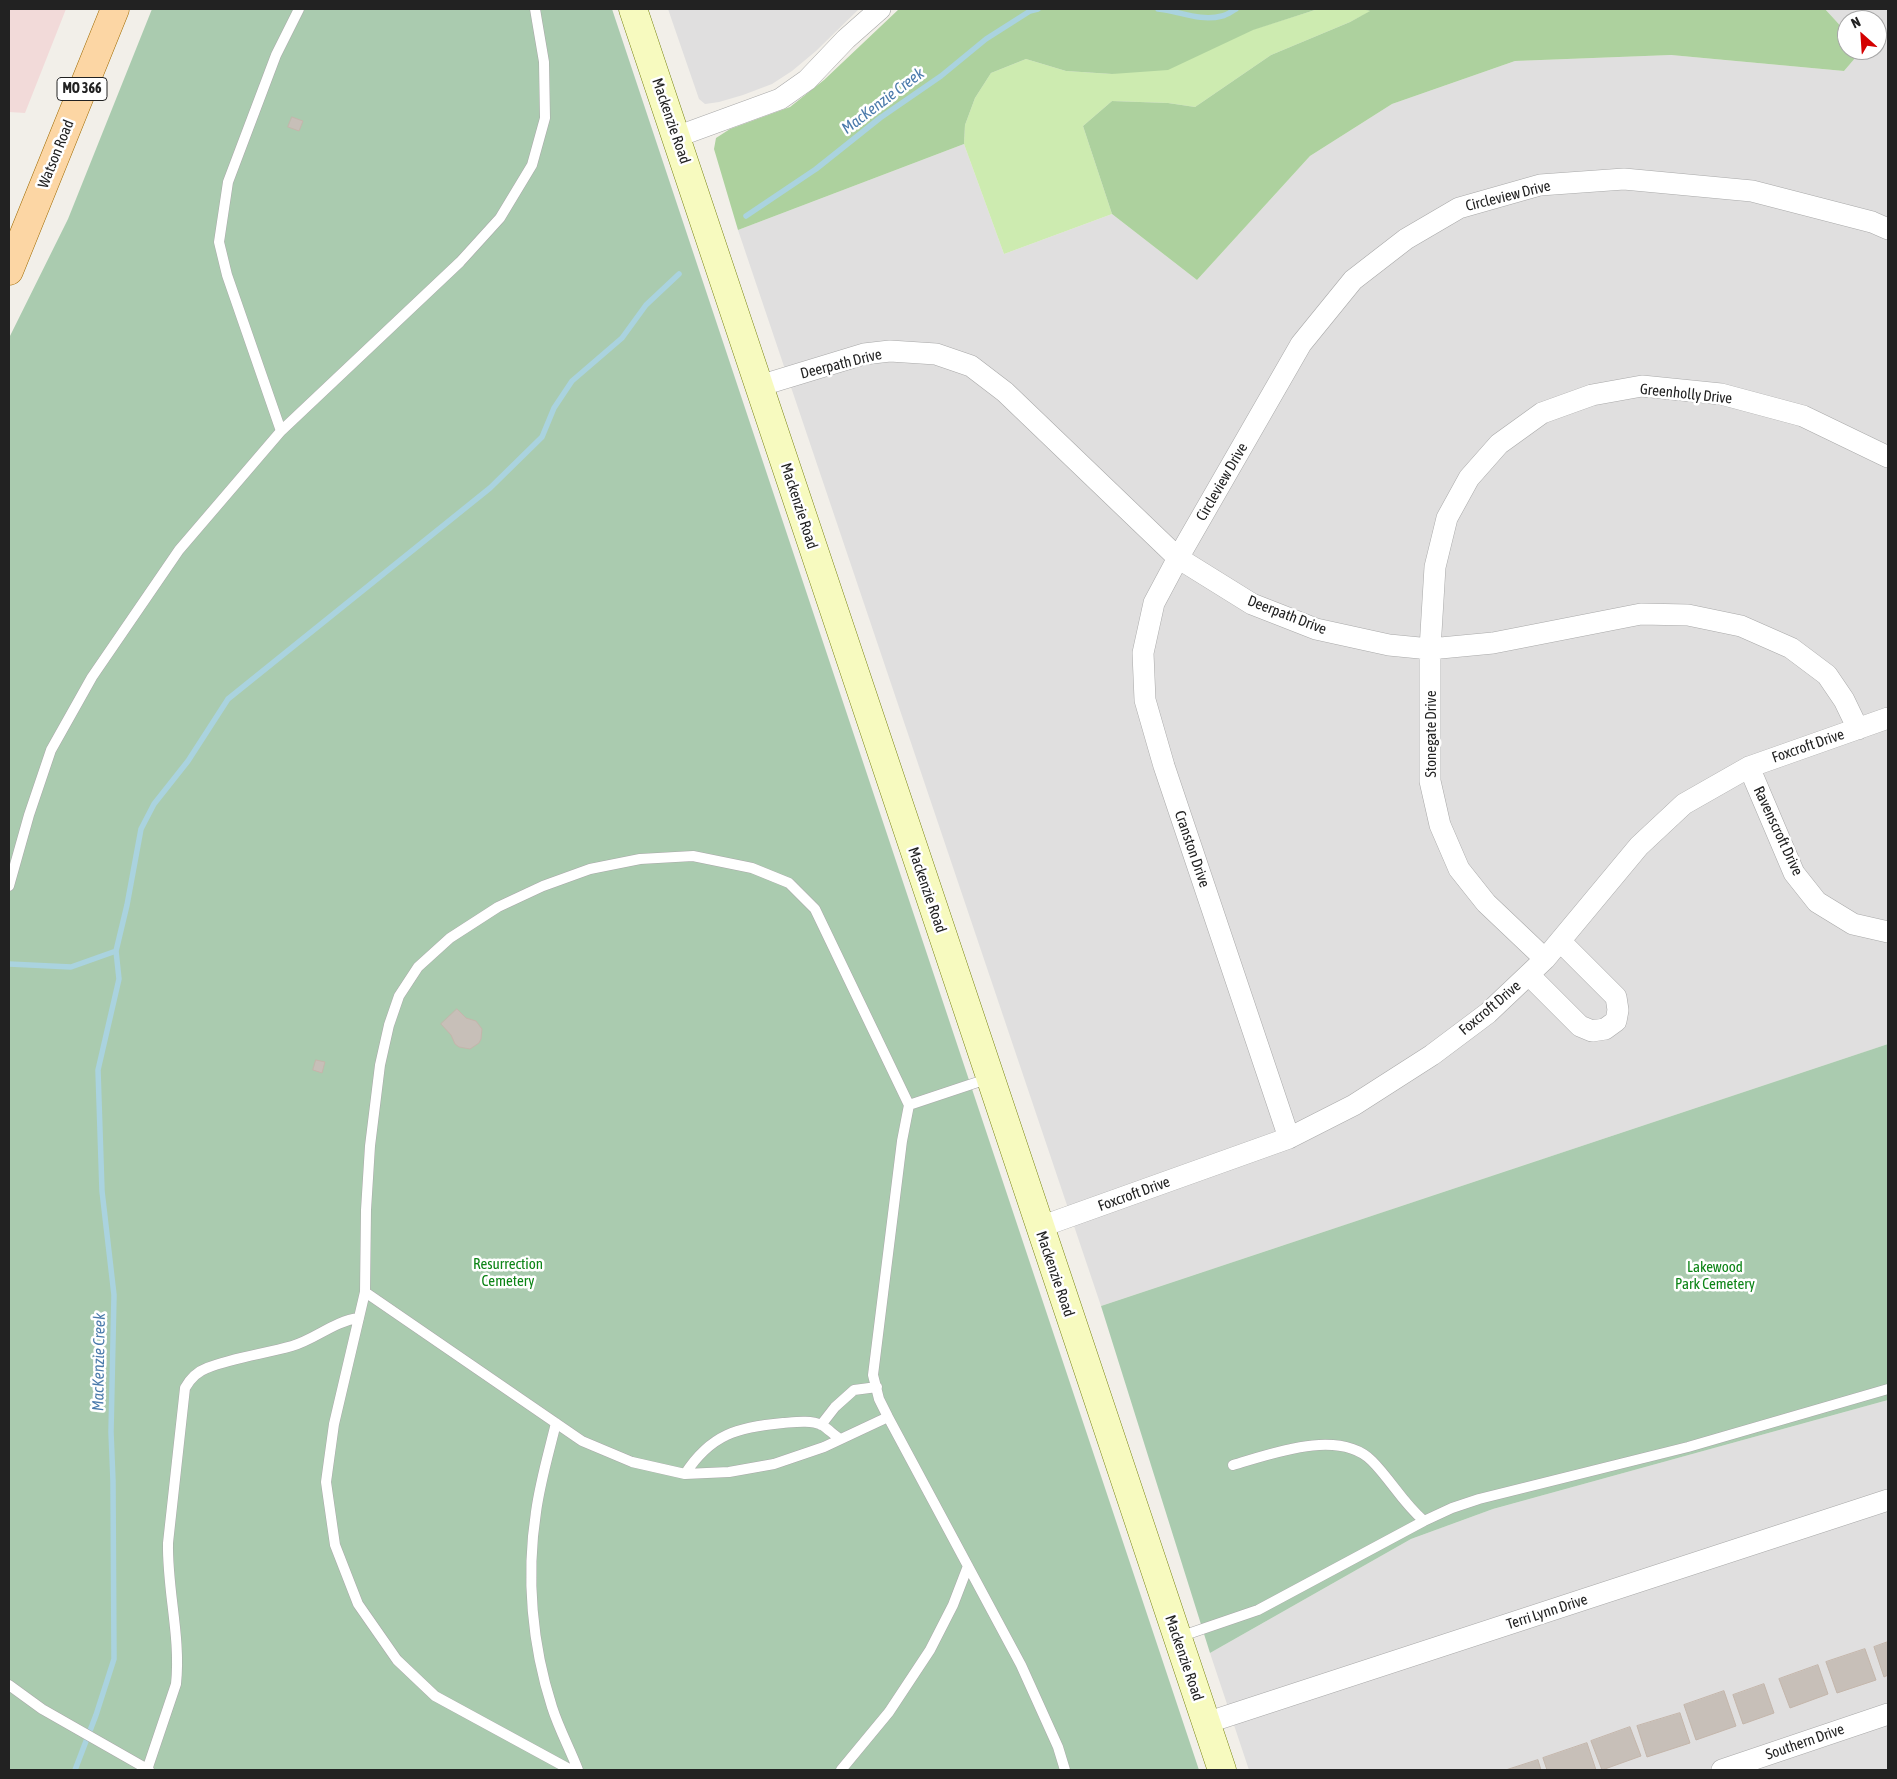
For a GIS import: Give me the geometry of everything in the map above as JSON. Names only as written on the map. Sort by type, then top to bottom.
[{"type":"main road","name":"Watson Road","points":[[9,271],[115,9]]},
{"type":"main road","name":"Mackenzie Road","points":[[633,9],[1222,1770]]},
{"type":"street","points":[[676,137],[780,99],[807,80],[846,39],[880,9]]},
{"type":"street","name":"Circleview Drive","points":[[1178,558],[1301,344],[1353,280],[1406,239],[1459,208],[1540,185],[1624,179],[1752,191],[1872,222],[1888,229]]},
{"type":"street","name":"Deerpath Drive","points":[[759,386],[864,354],[890,351],[936,354],[971,366],[1005,392],[1178,558],[1252,604],[1316,628],[1390,645],[1430,649],[1493,643],[1641,614],[1688,615],[1741,626],[1790,648],[1826,675],[1844,700],[1858,729]]},
{"type":"street","name":"Greenholly Drive","points":[[1430,649],[1435,567],[1447,518],[1469,478],[1499,444],[1542,413],[1592,395],[1642,386],[1721,394],[1803,416],[1888,457]]},
{"type":"street","name":"Cranston Drive","points":[[1178,558],[1154,603],[1143,653],[1145,700],[1164,766],[1289,1138]]},
{"type":"street","name":"Stonegate Drive","points":[[1430,649],[1430,781],[1440,826],[1459,869],[1486,903],[1545,959]]},
{"type":"street","name":"Foxcroft Drive","points":[[1040,1227],[1289,1138],[1354,1105],[1432,1055],[1488,1013],[1545,959],[1639,846],[1684,804],[1749,767],[1888,718]]},
{"type":"street","name":"Ravenscroft Drive","points":[[1749,767],[1794,873],[1817,902],[1853,924],[1888,932]]},
{"type":"street","points":[[1529,975],[1580,1026],[1592,1030],[1606,1030],[1616,1021],[1618,1010],[1616,997],[1560,941]]},
{"type":"street","name":"Terri Lynn Drive","points":[[1206,1723],[1888,1500]]},
{"type":"street","name":"Southern Drive","points":[[1722,1770],[1888,1714]]},
{"type":"lane","points":[[281,431],[226,275],[219,242],[228,182],[276,55],[299,9]]},
{"type":"lane","points":[[9,886],[29,815],[51,750],[92,677],[178,550],[281,431],[460,262],[500,218],[532,165],[545,118],[544,62],[535,9]]},
{"type":"lane","points":[[571,1770],[434,1696],[397,1660],[358,1604],[335,1545],[326,1482],[334,1424],[365,1292],[366,1210],[370,1146],[380,1065],[389,1025],[399,996],[418,967],[450,938],[498,907],[543,886],[590,869],[640,859],[692,856],[752,868],[789,883],[815,909],[909,1106],[902,1141],[874,1375],[876,1387],[888,1417],[1021,1665],[1058,1747],[1065,1770]]},
{"type":"lane","points":[[909,1106],[990,1078]]},
{"type":"lane","points":[[365,1292],[582,1441],[632,1462],[685,1474],[729,1472],[774,1464],[840,1439],[888,1417]]},
{"type":"lane","points":[[9,1685],[42,1709],[148,1770],[176,1684],[178,1670],[168,1563],[168,1543],[185,1388],[190,1379],[208,1368],[292,1346],[308,1340],[346,1320],[358,1318]]},
{"type":"lane","points":[[822,1425],[835,1407],[854,1390],[876,1387]]},
{"type":"lane","points":[[1178,1638],[1258,1610],[1424,1521],[1452,1508],[1479,1499],[1688,1446],[1888,1389]]},
{"type":"lane","points":[[685,1474],[706,1447],[722,1437],[741,1429],[806,1422],[822,1425],[840,1439]]},
{"type":"lane","points":[[556,1423],[536,1512],[531,1576],[539,1661],[553,1709],[578,1770]]},
{"type":"lane","points":[[1233,1465],[1296,1447],[1325,1445],[1352,1448],[1370,1459],[1384,1474],[1411,1510],[1424,1521]]},
{"type":"lane","points":[[841,1770],[890,1712],[930,1650],[953,1605],[968,1566]]},
{"type":"shaded area","points":[[9,9],[66,9],[25,113],[9,112]]},
{"type":"shaded area","points":[[668,9],[859,9],[816,51],[792,71],[772,84],[743,95],[705,104],[699,99]]},
{"type":"shaded area","points":[[1825,9],[1888,9],[1888,1044],[1101,1306],[738,230],[964,144],[1004,254],[1112,214],[1197,280],[1310,156],[1392,104],[1515,61],[1671,55],[1844,71],[1853,60],[1887,60],[1887,10],[1837,10],[1837,22]]},
{"type":"shaded area","points":[[1888,1400],[1888,1770],[1249,1770],[1210,1653],[1411,1539],[1493,1509]]},
{"type":"green space","name":"Resurrection Cemetery","points":[[152,9],[612,9],[1199,1770],[9,1770],[9,338],[68,219]]},
{"type":"green space","points":[[899,9],[1318,9],[1253,30],[1168,70],[1112,74],[1066,71],[1026,59],[991,73],[975,98],[965,125],[964,144],[738,230],[714,149],[716,138],[730,129],[790,107],[824,80]]},
{"type":"green space","points":[[1318,9],[1362,9],[1371,11],[1350,22],[1271,55],[1195,107],[1168,103],[1112,101],[1083,126],[1112,214],[1004,254],[964,144],[965,125],[975,98],[991,73],[1026,59],[1066,71],[1112,74]]},
{"type":"green space","points":[[1362,9],[1825,9],[1837,22],[1837,60],[1853,60],[1844,71],[1671,55],[1515,61],[1392,104],[1310,156],[1197,280],[1112,214],[1083,126],[1112,101],[1168,103],[1195,107],[1271,55],[1350,22],[1370,11]]},
{"type":"green space","name":"Lakewood Park Cemetery","points":[[1888,1044],[1888,1400],[1493,1509],[1411,1539],[1210,1653],[1101,1306]]},
{"type":"building","points":[[292,117],[303,121],[299,131],[288,127]]},
{"type":"building","points":[[457,1009],[466,1018],[476,1021],[482,1029],[479,1043],[470,1049],[459,1047],[455,1044],[451,1035],[441,1024]]},
{"type":"building","points":[[316,1060],[325,1062],[322,1073],[313,1070]]},
{"type":"building","points":[[1888,1642],[1888,1675],[1884,1677],[1874,1647]]},
{"type":"building","points":[[1865,1649],[1876,1680],[1837,1693],[1826,1662]]},
{"type":"building","points":[[1818,1665],[1828,1694],[1790,1708],[1779,1679]]},
{"type":"building","points":[[1764,1684],[1774,1713],[1743,1724],[1733,1695]]},
{"type":"building","points":[[1724,1691],[1736,1726],[1696,1740],[1684,1705]]},
{"type":"building","points":[[1680,1713],[1690,1743],[1647,1757],[1637,1726]]},
{"type":"building","points":[[1630,1727],[1641,1756],[1602,1770],[1591,1741]]},
{"type":"building","points":[[1587,1743],[1596,1770],[1547,1770],[1543,1758]]},
{"type":"building","points":[[1538,1760],[1541,1770],[1506,1770]]},
{"type":"waterway","name":"MacKenzie Creek","points":[[746,216],[816,169],[880,118],[941,76],[986,39],[1030,11],[1038,9]]},
{"type":"waterway","name":"MacKenzie Creek","points":[[1158,9],[1206,18],[1214,18],[1236,9]]},
{"type":"waterway","points":[[75,1770],[96,1715],[114,1659],[111,1432],[114,1295],[102,1191],[98,1070],[119,979],[116,951],[127,905],[141,829],[154,804],[188,761],[228,699],[490,488],[542,437],[554,408],[572,381],[622,338],[646,305],[679,274]]},
{"type":"waterway","points":[[9,964],[71,967],[116,951]]}]
